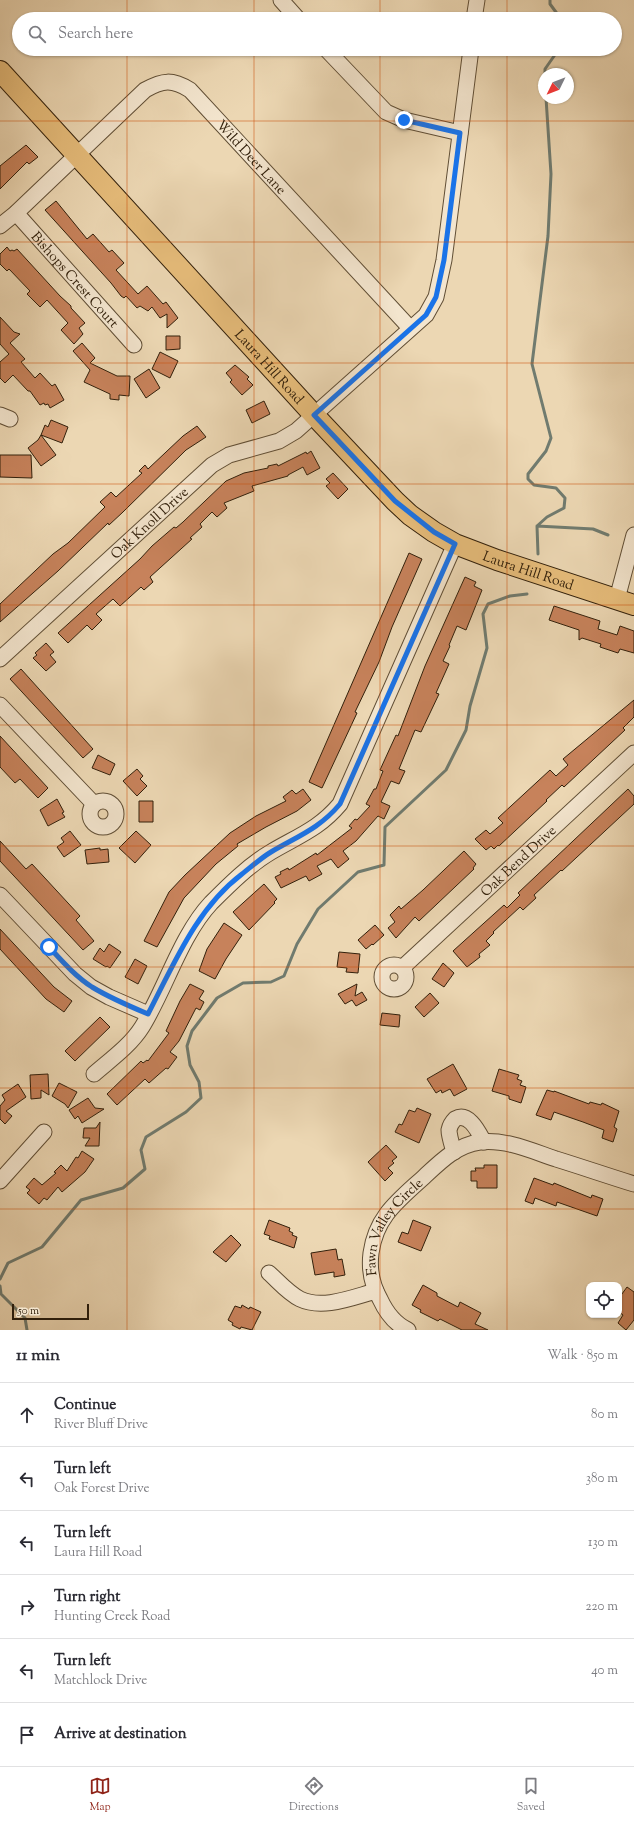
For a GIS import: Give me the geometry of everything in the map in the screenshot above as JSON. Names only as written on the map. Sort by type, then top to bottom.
[{"type":"main road","name":"Laura Hill Road","points":[[0,72],[314,415],[400,506],[434,532],[455,544],[497,560],[625,602]]},
{"type":"street","points":[[281,0],[292,12]]},
{"type":"street","points":[[475,12],[477,0]]},
{"type":"street","points":[[333,56],[386,112],[404,120],[460,133]]},
{"type":"street","name":"Oak Knoll Drive","points":[[0,659],[212,465],[229,455],[279,441],[296,431],[426,315],[436,297],[444,260],[470,56]]},
{"type":"street","name":"Wild Deer Lane","points":[[0,226],[16,213],[76,154],[145,90],[165,82],[177,82],[190,90],[410,328]]},
{"type":"street","name":"Bishops Crest Court","points":[[16,213],[134,345]]},
{"type":"street","points":[[625,602],[634,535]]},
{"type":"street","points":[[94,1074],[133,1038],[141,1028],[192,930],[210,905],[240,875],[270,852],[323,822],[340,804],[455,544]]},
{"type":"street","points":[[0,705],[94,804]]},
{"type":"street","name":"Oak Bend Drive","points":[[402,968],[634,754]]},
{"type":"street","points":[[0,895],[75,974],[91,987],[109,997],[148,1014]]},
{"type":"street","points":[[454,1152],[449,1131],[452,1121],[459,1117],[465,1118],[471,1122],[484,1142]]},
{"type":"street","points":[[0,1182],[44,1132]]},
{"type":"street","name":"Fawn Valley Circle","points":[[408,1330],[403,1328],[387,1312],[376,1291],[370,1263],[373,1241],[380,1221],[392,1206],[447,1156],[463,1147],[484,1142],[511,1144],[634,1184]]},
{"type":"street","points":[[269,1273],[290,1292],[302,1299],[314,1302],[334,1302],[376,1291]]},
{"type":"building","points":[[26,145],[38,157],[29,164],[27,162],[0,189],[0,166]]},
{"type":"building","points":[[56,201],[87,239],[93,234],[109,252],[112,250],[124,263],[116,270],[138,294],[147,286],[163,304],[166,302],[178,318],[167,328],[167,314],[160,318],[152,307],[148,311],[140,306],[137,308],[126,296],[124,298],[121,296],[45,210]]},
{"type":"building","points":[[7,247],[10,251],[17,249],[85,323],[79,328],[83,334],[74,344],[61,330],[68,323],[47,300],[40,307],[27,294],[30,291],[9,269],[7,271],[0,264],[0,254]]},
{"type":"building","points":[[0,317],[14,332],[20,334],[10,343],[25,359],[21,362],[35,378],[40,373],[52,386],[55,384],[64,400],[50,408],[48,404],[45,405],[44,403],[40,405],[30,391],[28,391],[13,375],[5,383],[0,378],[0,362],[9,354],[0,344]]},
{"type":"building","points":[[166,336],[180,336],[180,349],[166,350]]},
{"type":"building","points":[[82,343],[95,358],[90,363],[117,376],[130,376],[129,396],[119,395],[119,400],[110,399],[110,394],[84,382],[90,370],[73,351]]},
{"type":"building","points":[[160,352],[178,361],[170,378],[152,369]]},
{"type":"building","points":[[235,365],[249,377],[247,379],[253,385],[242,395],[230,382],[232,380],[226,373]]},
{"type":"building","points":[[149,369],[160,388],[146,398],[134,379]]},
{"type":"building","points":[[264,401],[270,414],[252,423],[246,410]]},
{"type":"building","points":[[51,420],[68,427],[62,443],[41,435],[45,425],[48,427]]},
{"type":"building","points":[[197,426],[206,437],[186,450],[109,525],[108,523],[58,571],[0,622],[0,604],[53,554],[68,543],[105,507],[100,502],[111,492],[116,497],[142,473],[139,471],[145,465],[148,469],[183,436]]},
{"type":"building","points":[[41,435],[56,455],[41,466],[28,448],[38,440]]},
{"type":"building","points":[[311,451],[320,468],[307,475],[303,467],[288,476],[252,486],[254,491],[224,503],[227,508],[217,517],[212,512],[200,524],[202,527],[190,538],[192,539],[150,577],[153,582],[144,590],[141,587],[120,606],[113,599],[96,614],[102,620],[92,630],[87,625],[68,643],[58,633],[140,559],[152,546],[174,527],[176,528],[183,522],[226,481],[244,473],[268,468],[268,466],[277,464],[278,466]]},
{"type":"building","points":[[0,455],[31,455],[32,478],[0,477]]},
{"type":"building","points":[[333,473],[348,489],[338,499],[326,486],[330,483],[326,479]]},
{"type":"building","points":[[409,553],[422,559],[392,627],[379,662],[355,712],[357,713],[322,788],[309,782]]},
{"type":"building","points":[[465,577],[476,582],[474,586],[482,590],[466,630],[457,626],[443,661],[449,664],[436,693],[439,694],[421,732],[415,730],[399,769],[405,771],[399,784],[391,781],[381,802],[390,806],[384,819],[378,816],[356,841],[343,851],[349,859],[338,868],[331,859],[317,866],[322,874],[309,881],[306,876],[281,888],[275,877],[281,874],[280,872],[288,868],[289,870],[316,853],[317,855],[352,828],[349,826],[370,806],[366,804],[374,789],[376,789],[383,771],[380,770],[396,735],[398,736],[425,666]]},
{"type":"building","points":[[554,606],[600,621],[598,629],[617,635],[620,626],[634,631],[634,653],[620,649],[618,653],[600,647],[601,644],[582,638],[579,640],[579,630],[549,620]]},
{"type":"building","points":[[46,643],[54,652],[50,655],[56,662],[46,671],[33,658],[37,655],[35,653]]},
{"type":"building","points":[[21,669],[93,749],[83,758],[10,679]]},
{"type":"building","points":[[634,700],[634,717],[623,728],[625,730],[564,787],[562,785],[499,846],[498,845],[494,849],[491,846],[486,850],[475,839],[486,830],[490,834],[503,823],[498,818],[550,770],[556,776],[568,765],[563,759]]},
{"type":"building","points":[[0,736],[48,788],[38,798],[20,779],[15,783],[0,767]]},
{"type":"building","points":[[98,755],[115,764],[110,775],[92,768]]},
{"type":"building","points":[[137,769],[143,776],[140,779],[147,786],[137,796],[123,781]]},
{"type":"building","points":[[303,789],[311,800],[297,811],[237,844],[238,846],[216,864],[184,898],[157,947],[144,941],[169,892],[185,875],[230,833],[256,816],[286,801],[283,797],[292,790],[296,794]]},
{"type":"building","points":[[628,789],[634,796],[634,804],[534,895],[536,898],[523,910],[520,907],[493,932],[494,933],[486,941],[490,945],[479,954],[480,957],[467,967],[453,951],[504,905],[507,908],[520,895],[518,893]]},
{"type":"building","points":[[57,799],[65,817],[48,826],[40,810]]},
{"type":"building","points":[[139,801],[153,801],[153,822],[139,822]]},
{"type":"building","points":[[70,831],[81,845],[64,857],[57,847],[64,842],[61,838]]},
{"type":"building","points":[[136,831],[151,845],[135,863],[119,848]]},
{"type":"building","points":[[0,841],[26,869],[32,864],[80,916],[76,920],[94,941],[83,950],[0,861]]},
{"type":"building","points":[[100,848],[100,850],[108,849],[109,862],[87,864],[85,850]]},
{"type":"building","points":[[464,851],[476,864],[473,868],[474,869],[419,921],[415,917],[396,938],[388,928],[395,922],[390,915],[399,906],[401,909],[423,890]]},
{"type":"building","points":[[264,884],[277,899],[249,930],[233,912]]},
{"type":"building","points":[[224,923],[242,935],[215,979],[199,971],[207,949]]},
{"type":"building","points":[[375,925],[384,935],[366,949],[358,940]]},
{"type":"building","points":[[0,929],[54,987],[72,1001],[64,1012],[46,999],[0,949]]},
{"type":"building","points":[[109,944],[121,952],[110,968],[93,959],[100,948],[104,952]]},
{"type":"building","points":[[339,952],[360,954],[358,973],[346,972],[347,968],[337,967]]},
{"type":"building","points":[[135,959],[147,966],[138,984],[125,977]]},
{"type":"building","points":[[443,963],[454,973],[444,987],[432,979]]},
{"type":"building","points":[[190,984],[204,991],[199,999],[204,1002],[200,1010],[196,1008],[179,1041],[170,1052],[177,1057],[168,1069],[166,1068],[149,1083],[145,1079],[117,1105],[107,1094],[141,1061],[143,1063],[147,1060],[148,1061],[169,1033],[166,1031]]},
{"type":"building","points":[[357,984],[355,996],[362,992],[367,1000],[356,1006],[352,1000],[345,1004],[338,994]]},
{"type":"building","points":[[430,993],[439,1003],[424,1017],[415,1007]]},
{"type":"building","points":[[382,1013],[400,1015],[399,1027],[380,1025]]},
{"type":"building","points":[[100,1017],[110,1027],[75,1061],[65,1051]]},
{"type":"building","points":[[453,1064],[467,1089],[454,1096],[450,1089],[442,1093],[441,1090],[436,1093],[427,1079]]},
{"type":"building","points":[[499,1069],[519,1075],[517,1079],[522,1081],[520,1085],[526,1087],[521,1103],[509,1099],[509,1096],[492,1091]]},
{"type":"building","points":[[48,1074],[49,1095],[41,1090],[41,1098],[31,1099],[30,1075]]},
{"type":"building","points":[[59,1083],[77,1092],[68,1108],[65,1104],[52,1096]]},
{"type":"building","points":[[18,1084],[26,1097],[6,1111],[12,1116],[5,1124],[0,1119],[0,1106],[5,1100],[2,1095]]},
{"type":"building","points":[[547,1090],[554,1091],[589,1104],[590,1102],[601,1105],[602,1103],[619,1111],[614,1127],[617,1129],[613,1142],[602,1138],[604,1130],[583,1122],[554,1112],[551,1120],[536,1115]]},
{"type":"building","points":[[88,1098],[95,1108],[104,1109],[82,1123],[78,1116],[75,1119],[69,1110]]},
{"type":"building","points":[[417,1108],[431,1114],[419,1143],[395,1132],[399,1124],[402,1125],[409,1110],[415,1112]]},
{"type":"building","points":[[100,1122],[99,1146],[85,1146],[90,1138],[83,1138],[84,1128],[96,1128]]},
{"type":"building","points":[[386,1145],[397,1157],[392,1161],[394,1163],[388,1168],[393,1173],[385,1181],[368,1162]]},
{"type":"building","points":[[82,1151],[94,1159],[85,1172],[62,1192],[58,1187],[47,1200],[44,1198],[39,1204],[27,1193],[30,1190],[26,1187],[34,1178],[42,1185],[56,1173],[54,1172],[61,1165],[67,1171]]},
{"type":"building","points":[[484,1165],[497,1165],[497,1188],[477,1188],[477,1181],[471,1181],[471,1171],[476,1171],[475,1168],[484,1168]]},
{"type":"building","points":[[534,1178],[553,1185],[554,1183],[591,1198],[592,1195],[603,1199],[597,1216],[557,1202],[556,1206],[535,1198],[533,1204],[525,1201]]},
{"type":"building","points":[[269,1220],[290,1228],[289,1231],[293,1233],[292,1235],[297,1237],[294,1248],[269,1239],[270,1236],[264,1234]]},
{"type":"building","points":[[413,1220],[431,1227],[421,1251],[398,1242],[402,1232],[408,1234]]},
{"type":"building","points":[[231,1235],[241,1245],[226,1262],[213,1252]]},
{"type":"building","points":[[336,1249],[338,1260],[342,1259],[345,1275],[334,1277],[334,1272],[315,1275],[311,1253]]},
{"type":"building","points":[[423,1285],[437,1293],[437,1296],[458,1307],[460,1302],[481,1313],[475,1324],[488,1330],[462,1330],[440,1319],[438,1321],[420,1312],[421,1310],[412,1305]]},
{"type":"building","points":[[627,1287],[634,1292],[634,1320],[626,1330],[618,1323],[623,1315],[622,1294]]},
{"type":"building","points":[[242,1305],[249,1309],[250,1307],[261,1312],[252,1330],[241,1327],[240,1329],[232,1325],[233,1323],[228,1320],[235,1306],[241,1308]]},
{"type":"waterway","points":[[550,0],[550,4],[556,12]]},
{"type":"waterway","points":[[546,68],[554,56]]},
{"type":"waterway","points":[[538,554],[537,526],[547,517],[564,508],[565,498],[556,488],[534,485],[528,479],[528,474],[546,451],[551,438],[532,364],[548,236],[551,174],[546,104]]},
{"type":"waterway","points":[[537,526],[593,529],[608,535]]},
{"type":"waterway","points":[[0,1279],[8,1263],[42,1247],[81,1200],[123,1188],[145,1169],[141,1150],[146,1137],[186,1112],[201,1098],[199,1082],[190,1065],[187,1046],[192,1031],[217,998],[243,983],[271,982],[284,976],[297,944],[318,909],[358,872],[384,865],[385,827],[446,770],[466,730],[470,706],[487,648],[483,614],[488,604],[510,596],[527,594]]},
{"type":"waterway","points":[[0,1286],[1,1294],[25,1318],[27,1330]]},
{"type":"route","points":[[49,947],[75,974],[91,987],[109,997],[148,1014],[192,930],[210,905],[240,875],[270,852],[323,822],[340,804],[350,785],[455,544],[434,532],[410,515],[314,415],[426,315],[436,297],[444,260],[460,133],[404,120]]}]
